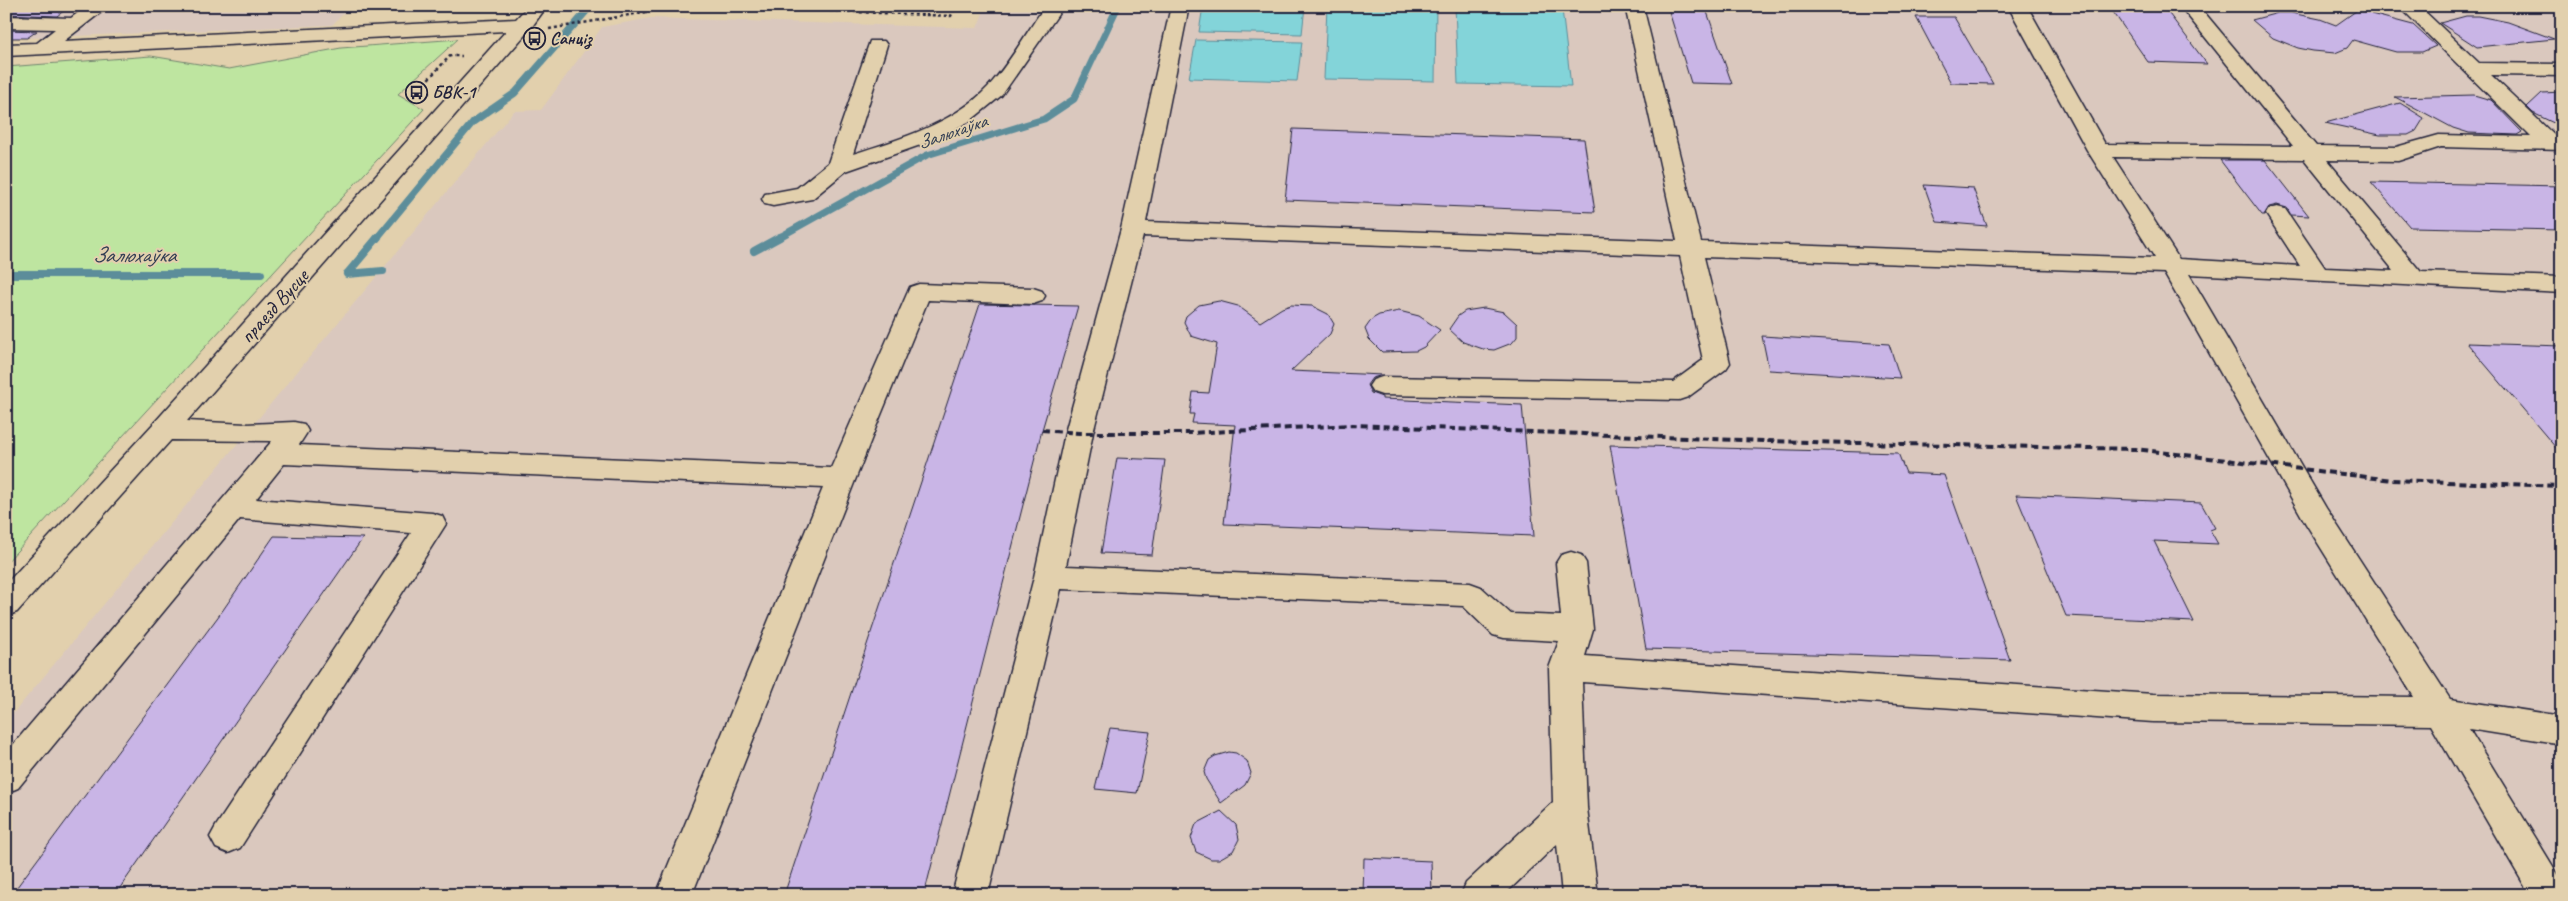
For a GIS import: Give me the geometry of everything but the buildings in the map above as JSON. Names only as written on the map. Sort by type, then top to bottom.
[{"type":"street","points":[[42,48],[100,6]]},
{"type":"street","points":[[773,200],[804,194],[838,166],[897,147],[958,120],[994,92],[1054,6]]},
{"type":"street","points":[[970,895],[1049,577],[1079,433],[1133,229],[1180,6]]},
{"type":"street","points":[[1382,386],[1679,391],[1717,363],[1634,6]]},
{"type":"street","points":[[2017,6],[2098,150],[2172,266],[2316,516],[2440,712],[2550,895]]},
{"type":"street","points":[[2189,6],[2414,280]]},
{"type":"street","points":[[2408,6],[2473,69],[2556,144]]},
{"type":"street","points":[[6,50],[531,15]]},
{"type":"street","name":"праезд Вусце","points":[[6,604],[164,430],[531,15]]},
{"type":"street","points":[[6,22],[75,24]]},
{"type":"street","points":[[91,45],[112,28],[124,28]]},
{"type":"street","points":[[838,166],[877,45]]},
{"type":"street","points":[[2473,69],[2562,70]]},
{"type":"street","points":[[2098,150],[2398,154],[2439,141],[2556,144]]},
{"type":"street","points":[[2277,214],[2318,275]]},
{"type":"street","points":[[1133,229],[2172,266],[2414,280],[2562,285]]},
{"type":"street","points":[[674,895],[919,292],[1033,296]]},
{"type":"street","points":[[6,778],[278,454],[294,431],[246,433],[164,430]]},
{"type":"street","points":[[278,454],[842,479]]},
{"type":"street","points":[[228,837],[432,524],[233,508]]},
{"type":"street","points":[[1571,563],[1578,629],[1565,668],[1570,808],[1580,895]]},
{"type":"street","points":[[1049,577],[1470,595],[1504,626],[1578,629]]},
{"type":"street","points":[[1565,668],[2153,708],[2440,712],[2562,730]]},
{"type":"street","points":[[1479,895],[1570,808]]},
{"type":"path","points":[[710,6],[952,16],[956,6]]},
{"type":"shaded area","points":[[6,6],[386,6],[381,11],[347,10],[332,25],[6,38]]},
{"type":"shaded area","points":[[986,6],[2562,6],[2562,895],[6,895],[6,722],[514,111],[541,110],[602,27],[651,18],[977,28]]},
{"type":"green space","points":[[458,39],[398,94],[424,109],[6,563],[6,67],[151,56],[229,69],[341,48]]},
{"type":"water","points":[[1203,6],[1305,6],[1302,34],[1199,32]]},
{"type":"water","points":[[1327,6],[1436,6],[1435,81],[1324,79]]},
{"type":"water","points":[[1455,6],[1562,9],[1571,86],[1458,84]]},
{"type":"water","points":[[1196,40],[1302,42],[1297,81],[1189,78]]},
{"type":"waterway","points":[[377,238],[473,122],[515,93],[591,6]]},
{"type":"waterway","name":"Залюхаўка","points":[[778,238],[927,155],[1044,119],[1074,99],[1118,6]]},
{"type":"waterway","points":[[378,237],[347,274],[383,271]]},
{"type":"waterway","name":"Залюхаўка","points":[[754,251],[780,237]]},
{"type":"waterway","name":"Залюхаўка","points":[[6,274],[261,274]]},
{"type":"railway","points":[[1042,430],[1079,433],[1190,433],[1353,425],[1764,441],[2135,449],[2392,480],[2562,486]]},
{"type":"place","name":"Санціз","points":[[534,38]]},
{"type":"place","name":"БВК-1","points":[[416,92]]}]
